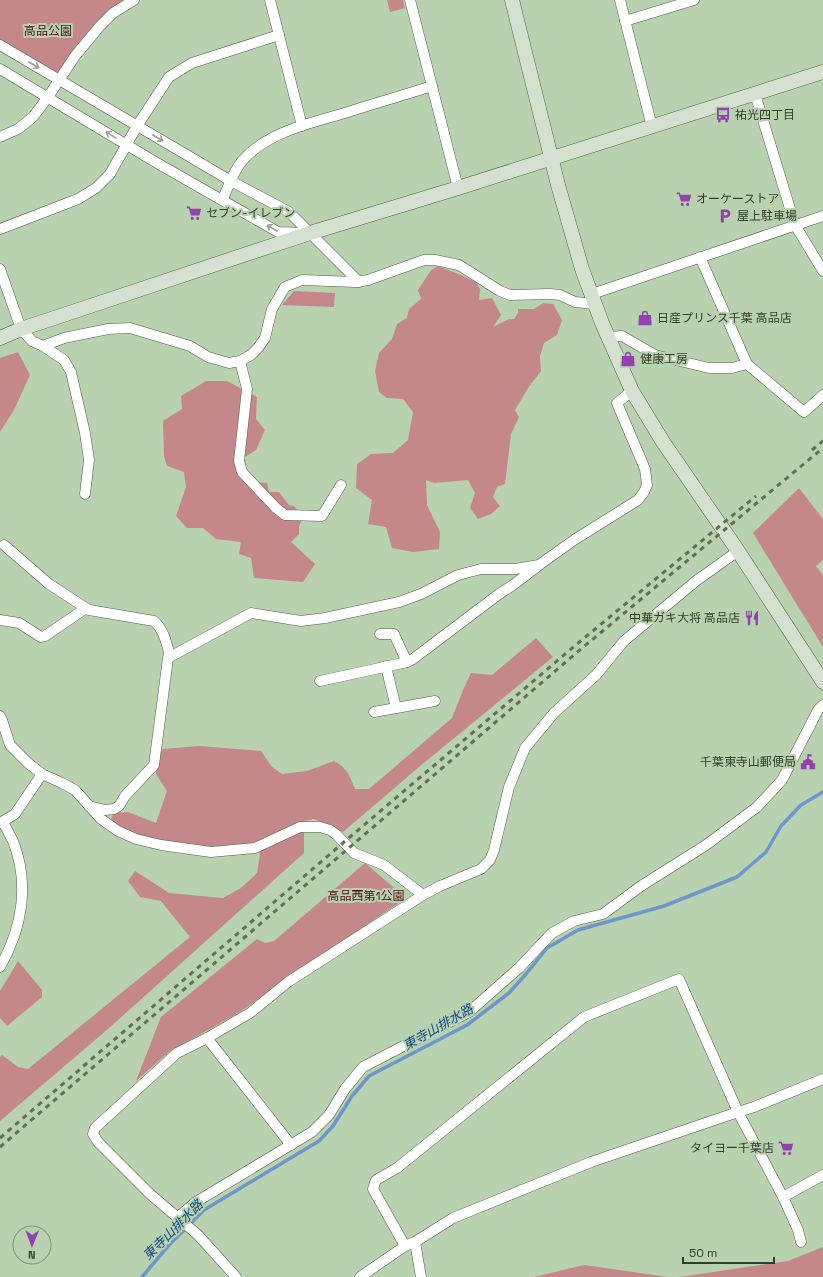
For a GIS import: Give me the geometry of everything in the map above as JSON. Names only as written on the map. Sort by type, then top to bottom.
[{"type":"street","points":[[0,136],[18,129],[33,117],[48,97],[74,56],[113,13],[134,0]]},
{"type":"street","points":[[270,0],[302,126]]},
{"type":"street","points":[[410,0],[458,188]]},
{"type":"street","points":[[512,0],[551,159],[582,269],[608,337],[632,391],[663,442],[738,551],[823,682]]},
{"type":"street","points":[[620,0],[652,127]]},
{"type":"street","points":[[626,21],[694,0]]},
{"type":"street","points":[[0,229],[78,199],[96,188],[110,174],[137,126],[169,77],[192,63],[279,35]]},
{"type":"street","points":[[0,46],[231,181],[289,212],[360,282]]},
{"type":"street","points":[[0,69],[127,145],[278,232],[310,233]]},
{"type":"street","points":[[0,338],[21,329],[310,233],[551,159],[823,72]]},
{"type":"street","points":[[223,199],[236,170],[242,161],[271,138],[302,126],[432,86]]},
{"type":"street","points":[[755,94],[794,225],[823,269]]},
{"type":"street","points":[[43,346],[64,338],[108,329],[130,328],[190,346],[208,357],[229,363],[240,361],[251,355],[258,348],[264,338],[272,309],[284,288],[302,280],[360,282],[382,276],[424,260],[435,260],[459,265],[500,291],[510,295],[560,294],[575,302],[593,299],[700,257],[823,216]]},
{"type":"street","points":[[700,257],[747,364],[804,412],[823,395]]},
{"type":"street","points":[[0,269],[21,329],[32,341],[43,346],[64,360],[71,372],[85,433],[89,460],[85,494]]},
{"type":"street","points":[[608,337],[622,336],[655,355],[709,368],[732,368],[747,364]]},
{"type":"street","points":[[240,361],[247,389],[239,461],[242,472],[276,508],[285,515],[322,516],[341,485]]},
{"type":"street","points":[[320,681],[407,662],[413,659],[574,540],[638,500],[647,485],[644,469],[616,402],[632,391]]},
{"type":"street","points":[[4,546],[48,584],[89,610],[154,621],[158,625],[166,640],[170,657]]},
{"type":"street","points":[[236,1277],[198,1235],[150,1194],[98,1142],[93,1134],[95,1128],[177,1053],[207,1038],[250,1013],[288,982],[423,895],[440,886],[481,869],[490,860],[494,850],[509,787],[525,748],[554,713],[596,675],[624,641],[696,581],[738,551]]},
{"type":"street","points":[[89,806],[105,810],[114,809],[119,806],[125,796],[154,765],[168,658],[251,613],[301,620],[325,618],[398,602],[421,594],[458,575],[481,569],[514,569],[539,565]]},
{"type":"street","points":[[0,620],[19,623],[41,637],[45,636],[86,608]]},
{"type":"street","points":[[380,634],[394,634],[407,662]]},
{"type":"street","points":[[386,666],[396,708]]},
{"type":"street","points":[[374,712],[435,701]]},
{"type":"street","points":[[181,1220],[196,1202],[312,1132],[329,1115],[344,1088],[363,1067],[469,1012],[519,968],[552,933],[574,921],[604,914],[641,886],[706,845],[757,807],[782,780],[818,710],[823,705]]},
{"type":"street","points":[[0,716],[10,745],[28,763],[42,774],[75,790],[101,819],[118,831],[136,839],[160,845],[212,852],[255,848],[300,828],[320,827],[330,830],[337,835],[354,853],[384,865],[423,895]]},
{"type":"street","points":[[0,967],[12,944],[17,930],[22,896],[22,875],[19,858],[13,841],[2,823],[15,814],[42,774]]},
{"type":"street","points":[[405,1246],[373,1189],[376,1180],[397,1168],[584,1017],[679,979],[738,1112],[783,1197],[802,1242]]},
{"type":"street","points":[[207,1038],[291,1145]]},
{"type":"street","points":[[360,1277],[405,1246],[415,1242],[453,1218],[583,1165],[774,1100],[823,1079]]},
{"type":"street","points":[[783,1197],[823,1175]]},
{"type":"street","points":[[415,1242],[421,1277]]},
{"type":"green space","name":"高品公園","points":[[0,0],[124,0],[104,15],[87,33],[58,73],[0,40]]},
{"type":"green space","points":[[387,0],[403,0],[405,8],[390,12]]},
{"type":"green space","points":[[438,266],[476,282],[480,289],[479,300],[492,298],[501,315],[493,327],[509,319],[514,319],[518,313],[518,309],[534,309],[543,303],[553,304],[562,320],[557,335],[544,343],[540,356],[541,371],[528,388],[515,410],[519,417],[511,434],[505,484],[497,487],[493,497],[500,506],[491,514],[478,519],[470,508],[475,493],[468,480],[434,483],[426,480],[427,505],[440,532],[439,549],[413,552],[392,548],[386,527],[368,524],[372,500],[356,488],[357,464],[371,454],[393,453],[408,440],[413,412],[403,399],[387,398],[379,392],[375,371],[379,353],[392,339],[397,324],[407,318],[409,309],[421,299],[418,290],[431,270]]},
{"type":"green space","points":[[294,291],[335,293],[334,307],[282,305]]},
{"type":"green space","points":[[18,352],[30,375],[14,410],[0,432],[0,358]]},
{"type":"green space","points":[[206,381],[227,381],[257,397],[256,419],[265,430],[256,450],[245,457],[246,468],[256,482],[267,483],[269,492],[279,492],[289,505],[294,506],[303,518],[299,526],[299,534],[291,542],[315,564],[303,582],[254,578],[251,558],[239,554],[241,542],[216,539],[203,528],[187,528],[176,516],[186,487],[184,472],[167,466],[164,456],[163,421],[182,409],[181,396]]},
{"type":"green space","points":[[799,488],[823,519],[823,560],[816,566],[823,575],[823,647],[753,533]]},
{"type":"green space","points":[[536,638],[553,657],[419,767],[343,832],[314,819],[304,821],[304,853],[108,1029],[0,1121],[0,1057],[2,1055],[18,1067],[28,1069],[190,937],[161,901],[140,897],[128,881],[135,871],[169,893],[223,898],[241,888],[257,873],[260,854],[258,843],[211,848],[148,838],[117,826],[111,819],[114,813],[128,812],[156,823],[167,791],[156,774],[158,756],[163,749],[199,746],[261,751],[272,767],[282,774],[307,771],[334,761],[345,769],[350,776],[355,789],[369,789],[452,718],[471,673],[492,675]]},
{"type":"green space","name":"高品西第1公園","points":[[365,863],[406,898],[235,1015],[170,1051],[136,1081],[161,1017],[257,939],[265,943],[274,941]]},
{"type":"green space","points":[[18,961],[42,990],[42,997],[7,1026],[0,1018],[0,991]]},
{"type":"green space","points":[[823,1247],[823,1277],[679,1277],[788,1261]]},
{"type":"green space","points":[[584,1265],[668,1277],[534,1277]]},
{"type":"waterway","name":"東寺山排水路","points":[[142,1277],[169,1245],[204,1210],[319,1141],[333,1126],[352,1096],[369,1076],[467,1025],[509,993],[547,948],[578,930],[664,906],[737,877],[766,852],[781,826],[801,805],[823,792]]},
{"type":"railway","points":[[812,450],[823,441]]},
{"type":"railway","points":[[0,1147],[581,649],[823,448]]},
{"type":"railway","points":[[0,1138],[577,644],[756,496]]},
{"type":"place","name":"祐光四丁目","points":[[723,115]]},
{"type":"place","name":"オーケーストア","points":[[684,199]]},
{"type":"place","name":"セブン-イレブン","points":[[194,213]]},
{"type":"place","name":"屋上駐車場","points":[[725,216]]},
{"type":"place","name":"日産プリンス千葉 高品店","points":[[645,318]]},
{"type":"place","name":"健康工房","points":[[628,359]]},
{"type":"place","name":"中華ガキ大将 高品店","points":[[752,618]]},
{"type":"place","name":"千葉東寺山郵便局","points":[[808,762]]},
{"type":"place","name":"タイヨー千葉店","points":[[786,1148]]}]
